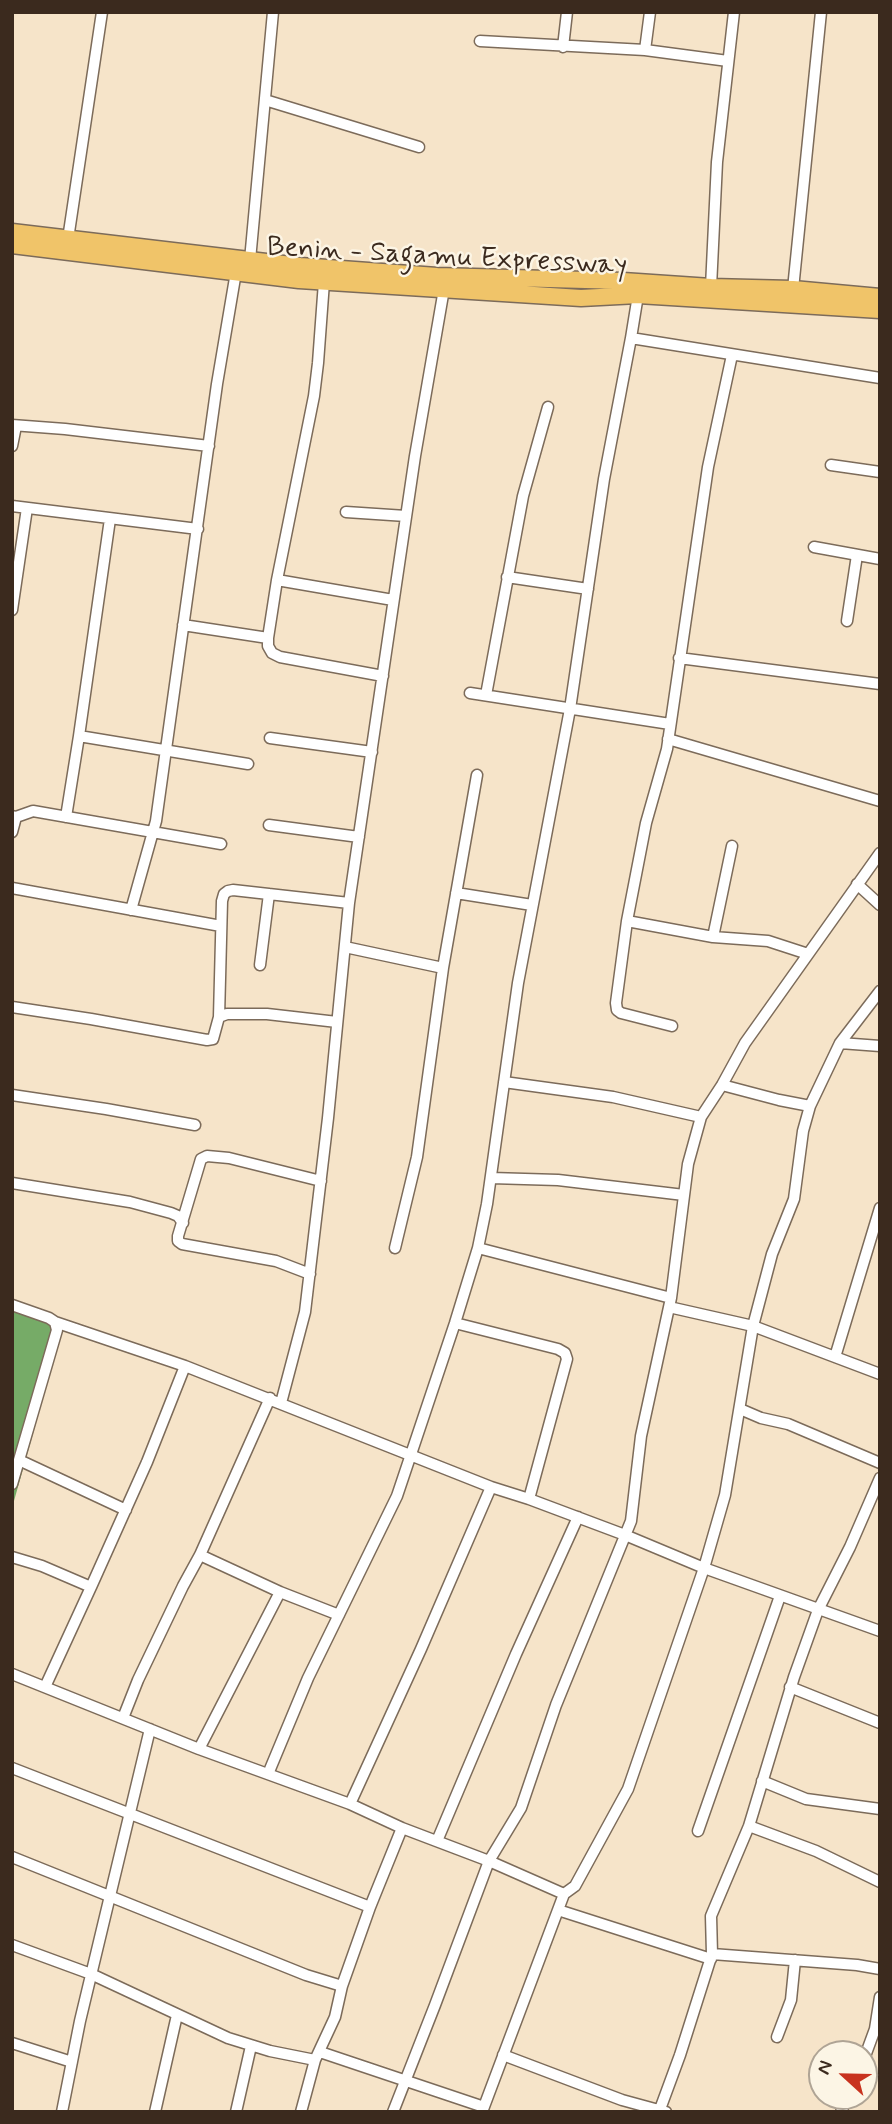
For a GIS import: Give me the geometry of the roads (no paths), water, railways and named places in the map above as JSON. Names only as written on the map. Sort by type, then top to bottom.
[{"type":"highway","points":[[12,232],[299,266],[437,276],[793,289],[880,297]]},
{"type":"highway","name":"Benin - Sagamu Expressway","points":[[12,245],[324,282],[581,298],[638,295],[880,310]]},
{"type":"street","points":[[68,239],[102,13],[89,12]]},
{"type":"street","points":[[250,260],[273,12]]},
{"type":"street","points":[[563,47],[567,12]]},
{"type":"street","points":[[645,50],[650,12]]},
{"type":"street","points":[[711,287],[717,162],[734,12]]},
{"type":"street","points":[[793,289],[821,12]]},
{"type":"street","points":[[480,41],[645,50],[728,61]]},
{"type":"street","points":[[265,100],[419,147]]},
{"type":"street","points":[[131,910],[153,833],[217,384],[236,272]]},
{"type":"street","points":[[324,282],[314,396],[277,580],[268,646],[272,653],[280,657],[383,676]]},
{"type":"street","points":[[281,1403],[302,1328],[310,1274],[349,903],[393,600],[444,289]]},
{"type":"street","points":[[268,1774],[308,1678],[397,1496],[478,1248],[491,1178],[518,983],[570,709],[604,479],[638,295]]},
{"type":"street","points":[[632,338],[880,377]]},
{"type":"street","points":[[672,1026],[621,1013],[617,1010],[616,1003],[627,921],[646,823],[668,739],[708,467],[732,355]]},
{"type":"street","points":[[486,695],[523,496],[548,407]]},
{"type":"street","points":[[12,446],[14,425],[209,446]]},
{"type":"street","points":[[831,465],[880,472]]},
{"type":"street","points":[[12,506],[198,529]]},
{"type":"street","points":[[12,610],[27,508]]},
{"type":"street","points":[[346,512],[406,516]]},
{"type":"street","points":[[66,817],[110,519]]},
{"type":"street","points":[[814,547],[880,559]]},
{"type":"street","points":[[847,621],[857,555]]},
{"type":"street","points":[[507,577],[588,589]]},
{"type":"street","points":[[277,580],[393,600]]},
{"type":"street","points":[[183,625],[268,638]]},
{"type":"street","points":[[679,658],[880,684]]},
{"type":"street","points":[[470,693],[670,724]]},
{"type":"street","points":[[79,736],[248,764]]},
{"type":"street","points":[[270,738],[372,752]]},
{"type":"street","points":[[668,739],[880,801]]},
{"type":"street","points":[[395,1248],[417,1157],[443,968],[477,775]]},
{"type":"street","points":[[12,832],[14,816],[33,811],[221,844]]},
{"type":"street","points":[[269,825],[359,837]]},
{"type":"street","points":[[713,937],[732,846]]},
{"type":"street","points":[[393,2112],[489,1861],[521,1808],[556,1704],[631,1521],[641,1436],[670,1302],[688,1164],[701,1116],[745,1043],[880,853]]},
{"type":"street","points":[[857,884],[880,905]]},
{"type":"street","points":[[12,888],[221,926]]},
{"type":"street","points":[[12,1007],[213,1039],[219,1017],[224,894],[228,891],[349,903]]},
{"type":"street","points":[[456,893],[532,905]]},
{"type":"street","points":[[260,965],[269,894]]},
{"type":"street","points":[[627,921],[713,937],[768,942],[807,954]]},
{"type":"street","points":[[345,947],[443,968]]},
{"type":"street","points":[[12,1945],[91,1974],[251,2046],[318,2056],[405,2080],[483,2109],[564,1894],[579,1880],[628,1789],[704,1568],[725,1495],[753,1326],[772,1254],[794,1199],[803,1131],[810,1106],[840,1043],[880,990]]},
{"type":"street","points":[[219,1017],[227,1014],[267,1014],[337,1022]]},
{"type":"street","points":[[840,1043],[880,1046]]},
{"type":"street","points":[[504,1082],[613,1097],[701,1116]]},
{"type":"street","points":[[722,1085],[810,1106]]},
{"type":"street","points":[[12,1095],[195,1125]]},
{"type":"street","points":[[310,1274],[276,1261],[182,1244],[178,1241],[178,1236],[201,1159],[207,1156],[229,1158],[321,1181]]},
{"type":"street","points":[[491,1178],[558,1180],[684,1195]]},
{"type":"street","points":[[12,1183],[130,1202],[171,1213],[183,1223]]},
{"type":"street","points":[[835,1357],[880,1208]]},
{"type":"street","points":[[478,1248],[753,1326],[880,1374]]},
{"type":"street","points":[[12,1305],[270,1398],[491,1487],[880,1631]]},
{"type":"street","points":[[12,1484],[57,1330],[55,1322]]},
{"type":"street","points":[[455,1323],[565,1353],[567,1359],[529,1499]]},
{"type":"street","points":[[45,1688],[147,1462],[184,1366]]},
{"type":"street","points":[[123,1718],[270,1398]]},
{"type":"street","points":[[740,1409],[761,1418],[788,1424],[880,1463]]},
{"type":"street","points":[[19,1460],[126,1510]]},
{"type":"street","points":[[503,2054],[622,2100],[662,2111],[711,1956],[711,1916],[749,1826],[790,1687],[818,1610],[850,1547],[880,1478]]},
{"type":"street","points":[[350,1804],[491,1487]]},
{"type":"street","points":[[437,1841],[471,1757],[578,1517]]},
{"type":"street","points":[[200,1555],[280,1592],[339,1615]]},
{"type":"street","points":[[12,1557],[42,1566],[91,1587]]},
{"type":"street","points":[[199,1749],[280,1592]]},
{"type":"street","points":[[698,1831],[780,1596]]},
{"type":"street","points":[[12,1674],[199,1749],[350,1804],[564,1894]]},
{"type":"street","points":[[790,1687],[880,1724]]},
{"type":"street","points":[[62,2112],[91,1974],[150,1728]]},
{"type":"street","points":[[12,1768],[370,1907]]},
{"type":"street","points":[[762,1781],[806,1799],[880,1810]]},
{"type":"street","points":[[749,1826],[817,1851],[880,1882]]},
{"type":"street","points":[[301,2112],[370,1907],[402,1828]]},
{"type":"street","points":[[12,1857],[306,1975],[342,1986]]},
{"type":"street","points":[[558,1910],[711,1956],[795,1960],[880,1969]]},
{"type":"street","points":[[777,2037],[791,2000],[795,1960]]},
{"type":"street","points":[[872,2040],[876,2029],[880,1997]]},
{"type":"street","points":[[155,2112],[177,2015]]},
{"type":"street","points":[[12,2043],[72,2062]]},
{"type":"street","points":[[236,2112],[251,2046]]}]
